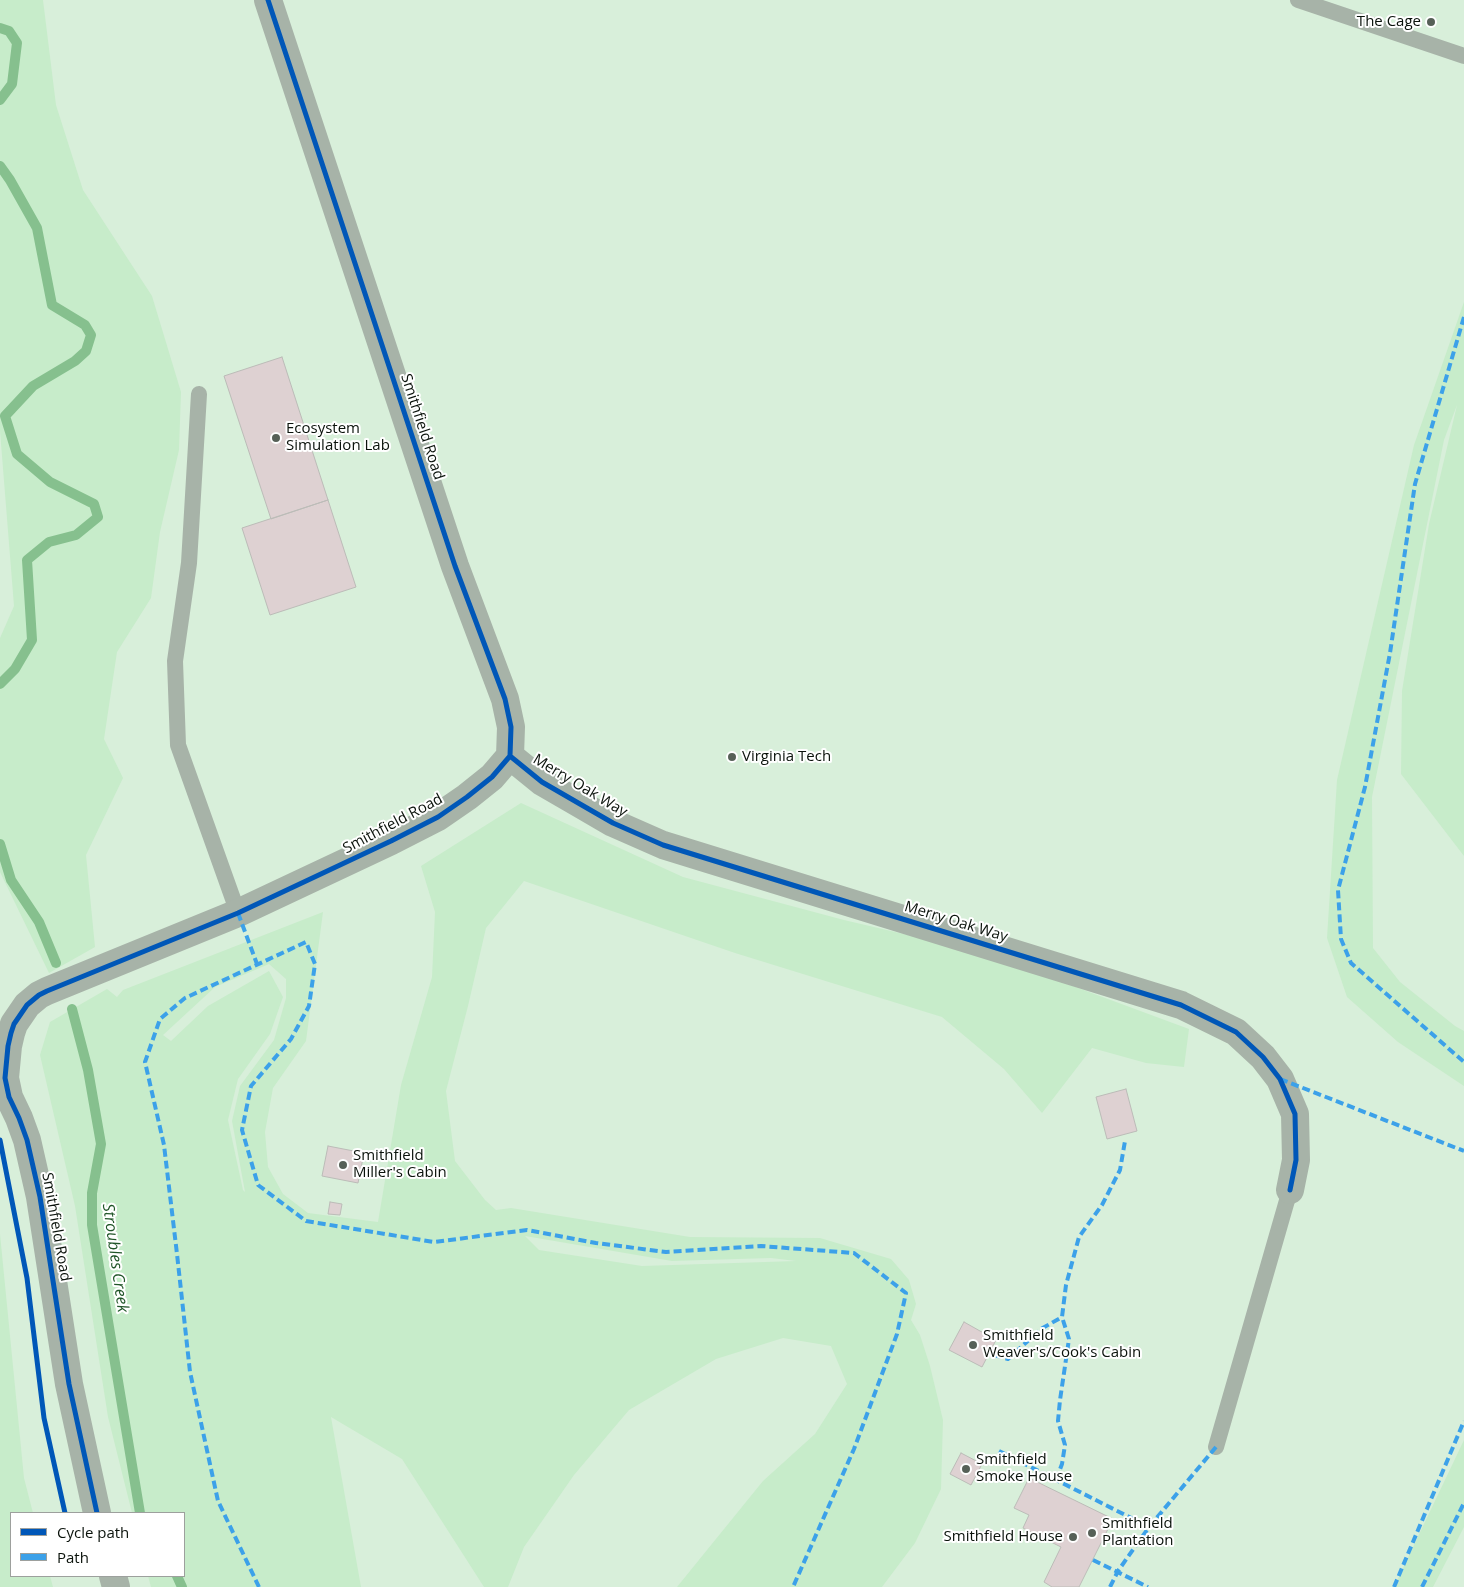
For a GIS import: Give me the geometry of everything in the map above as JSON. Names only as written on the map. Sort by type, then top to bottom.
[{"type":"street","name":"Smithfield Road","points":[[96,1512],[69,1384],[40,1197],[27,1140],[9,1098],[5,1078],[9,1040],[7,1020],[47,991],[238,913],[438,817],[492,777],[510,756],[511,727],[505,699],[455,566],[268,0]]},
{"type":"street","name":"Merry Oak Way","points":[[510,756],[542,782],[613,823],[663,846],[1181,1005],[1236,1032],[1263,1057],[1280,1079],[1295,1114],[1296,1160],[1290,1190]]},
{"type":"lane","points":[[1298,0],[1464,56]]},
{"type":"lane","points":[[199,394],[189,563],[175,661],[178,744],[238,913]]},
{"type":"lane","points":[[1216,1447],[1290,1190]]},
{"type":"shaded area","name":"Virginia Tech","points":[[0,0],[1464,0],[1464,1587],[0,1587]]},
{"type":"shaded area","points":[[0,0],[43,0],[56,105],[83,190],[152,296],[181,392],[179,450],[160,532],[151,598],[117,652],[104,739],[123,778],[86,855],[95,947],[49,973],[0,872],[0,638],[14,606],[0,431]]},
{"type":"shaded area","points":[[1464,302],[1464,856],[1401,774],[1402,691],[1429,524],[1457,405],[1444,440],[1372,797],[1373,948],[1400,982],[1455,1026],[1464,1031],[1464,1086],[1398,1042],[1347,997],[1327,938],[1337,780],[1414,445]]},
{"type":"shaded area","points":[[521,803],[683,877],[844,920],[938,942],[1035,972],[1189,1029],[1184,1067],[1146,1063],[1092,1048],[1042,1113],[1004,1069],[942,1017],[735,953],[524,881],[486,928],[446,1091],[455,1161],[485,1200],[496,1210],[511,1208],[690,1237],[820,1238],[891,1259],[909,1280],[916,1304],[911,1320],[920,1335],[930,1366],[943,1420],[941,1489],[915,1543],[882,1587],[677,1587],[763,1481],[815,1434],[847,1384],[831,1346],[783,1338],[716,1359],[629,1410],[574,1475],[524,1547],[508,1587],[484,1587],[402,1459],[331,1417],[361,1587],[151,1587],[148,1577],[185,1577],[185,1512],[132,1512],[108,1417],[75,1206],[40,1055],[50,1022],[107,989],[117,997],[123,990],[323,912],[306,1041],[273,1088],[265,1132],[268,1167],[283,1194],[308,1213],[378,1222],[401,1085],[432,977],[435,912],[421,866]],"holes":[[[269,964],[286,979],[286,998],[274,1040],[240,1086],[232,1121],[245,1192],[228,1120],[238,1079],[270,1034],[283,997],[269,971],[208,1006],[171,1041],[163,1035],[215,987]],[[525,1236],[672,1261],[771,1258],[796,1261],[642,1266],[539,1250]]]},
{"type":"shaded area","points":[[0,1234],[24,1478],[33,1512],[10,1512],[10,1577],[50,1577],[53,1587],[0,1587]]},
{"type":"shaded area","points":[[1464,1440],[1464,1527],[1433,1587],[1394,1587]]},
{"type":"building","name":"Ecosystem Simulation Lab","points":[[282,357],[328,500],[271,519],[224,376]]},
{"type":"building","points":[[328,500],[356,587],[270,615],[242,528]]},
{"type":"building","points":[[1126,1089],[1137,1131],[1107,1139],[1096,1097]]},
{"type":"building","name":"Smithfield Miller's Cabin","points":[[328,1146],[364,1153],[358,1183],[322,1176]]},
{"type":"building","points":[[330,1202],[342,1204],[340,1215],[328,1214]]},
{"type":"building","name":"Smithfield Weaver's/Cook's Cabin","points":[[964,1322],[996,1340],[982,1367],[949,1350]]},
{"type":"building","name":"Smithfield Smoke House","points":[[961,1453],[982,1464],[971,1485],[950,1474]]},
{"type":"building","name":"Smithfield House","points":[[1029,1478],[1113,1519],[1079,1587],[1052,1587],[1044,1582],[1061,1547],[1023,1528],[1029,1515],[1014,1508]]},
{"type":"waterway","name":"Stroubles Creek","points":[[0,28],[9,31],[17,43],[12,84],[0,100]]},
{"type":"waterway","name":"Stroubles Creek","points":[[0,166],[37,228],[52,305],[85,325],[91,335],[86,351],[75,361],[33,386],[5,416],[17,454],[50,482],[94,504],[98,517],[76,535],[49,542],[27,560],[32,640],[15,669],[0,684]]},
{"type":"waterway","name":"Stroubles Creek","points":[[0,844],[11,880],[39,922],[56,963]]},
{"type":"waterway","name":"Stroubles Creek","points":[[72,1009],[88,1070],[101,1144],[92,1193],[92,1225],[140,1512]]},
{"type":"waterway","name":"Stroubles Creek","points":[[177,1577],[182,1587]]},
{"type":"marked path","points":[[1464,317],[1415,484],[1390,653],[1365,787],[1338,890],[1341,939],[1351,963],[1464,1062]]},
{"type":"marked path","points":[[238,913],[257,964]]},
{"type":"marked path","points":[[259,1587],[218,1501],[190,1372],[164,1145],[145,1062],[160,1019],[185,998],[306,942],[315,964],[309,1006],[291,1039],[251,1086],[242,1130],[258,1185],[306,1221],[434,1242],[527,1230],[596,1243],[666,1252],[761,1246],[854,1253],[906,1293],[897,1334],[854,1449],[793,1587]]},
{"type":"marked path","points":[[1280,1079],[1464,1151]]},
{"type":"marked path","points":[[1056,1480],[1062,1464],[1065,1445],[1058,1421],[1069,1339],[1062,1317],[1066,1285],[1079,1237],[1102,1205],[1120,1170],[1125,1141]]},
{"type":"marked path","points":[[994,1355],[1008,1359],[1041,1329],[1062,1317]]},
{"type":"marked path","points":[[1394,1587],[1464,1421]]},
{"type":"marked path","points":[[1110,1587],[1118,1571],[1149,1527],[1216,1447]]},
{"type":"marked path","points":[[999,1451],[1149,1527]]},
{"type":"marked path","points":[[1422,1587],[1464,1503]]},
{"type":"marked path","points":[[1093,1560],[1148,1587]]},
{"type":"cycle path","points":[[97,1512],[69,1384],[40,1197],[27,1140],[9,1097],[5,1078],[8,1046],[14,1024],[27,1005],[47,991],[238,913],[438,817],[492,777],[510,756],[511,727],[505,699],[455,566],[268,0]]},
{"type":"cycle path","points":[[510,756],[542,782],[613,823],[663,845],[1181,1005],[1236,1032],[1263,1057],[1280,1079],[1295,1114],[1296,1160],[1290,1190]]},
{"type":"cycle path","points":[[0,1140],[27,1278],[44,1418],[65,1512]]},
{"type":"place","name":"The Cage","points":[[1431,22]]},
{"type":"place","name":"Ecosystem Simulation Lab","points":[[276,438]]},
{"type":"place","name":"Virginia Tech","points":[[732,757]]},
{"type":"place","name":"Smithfield Miller's Cabin","points":[[343,1165]]},
{"type":"place","name":"Smithfield Weaver's/Cook's Cabin","points":[[973,1345]]},
{"type":"place","name":"Smithfield Smoke House","points":[[966,1469]]},
{"type":"place","name":"Smithfield Plantation","points":[[1092,1533]]},
{"type":"place","name":"Smithfield House","points":[[1073,1537]]}]
